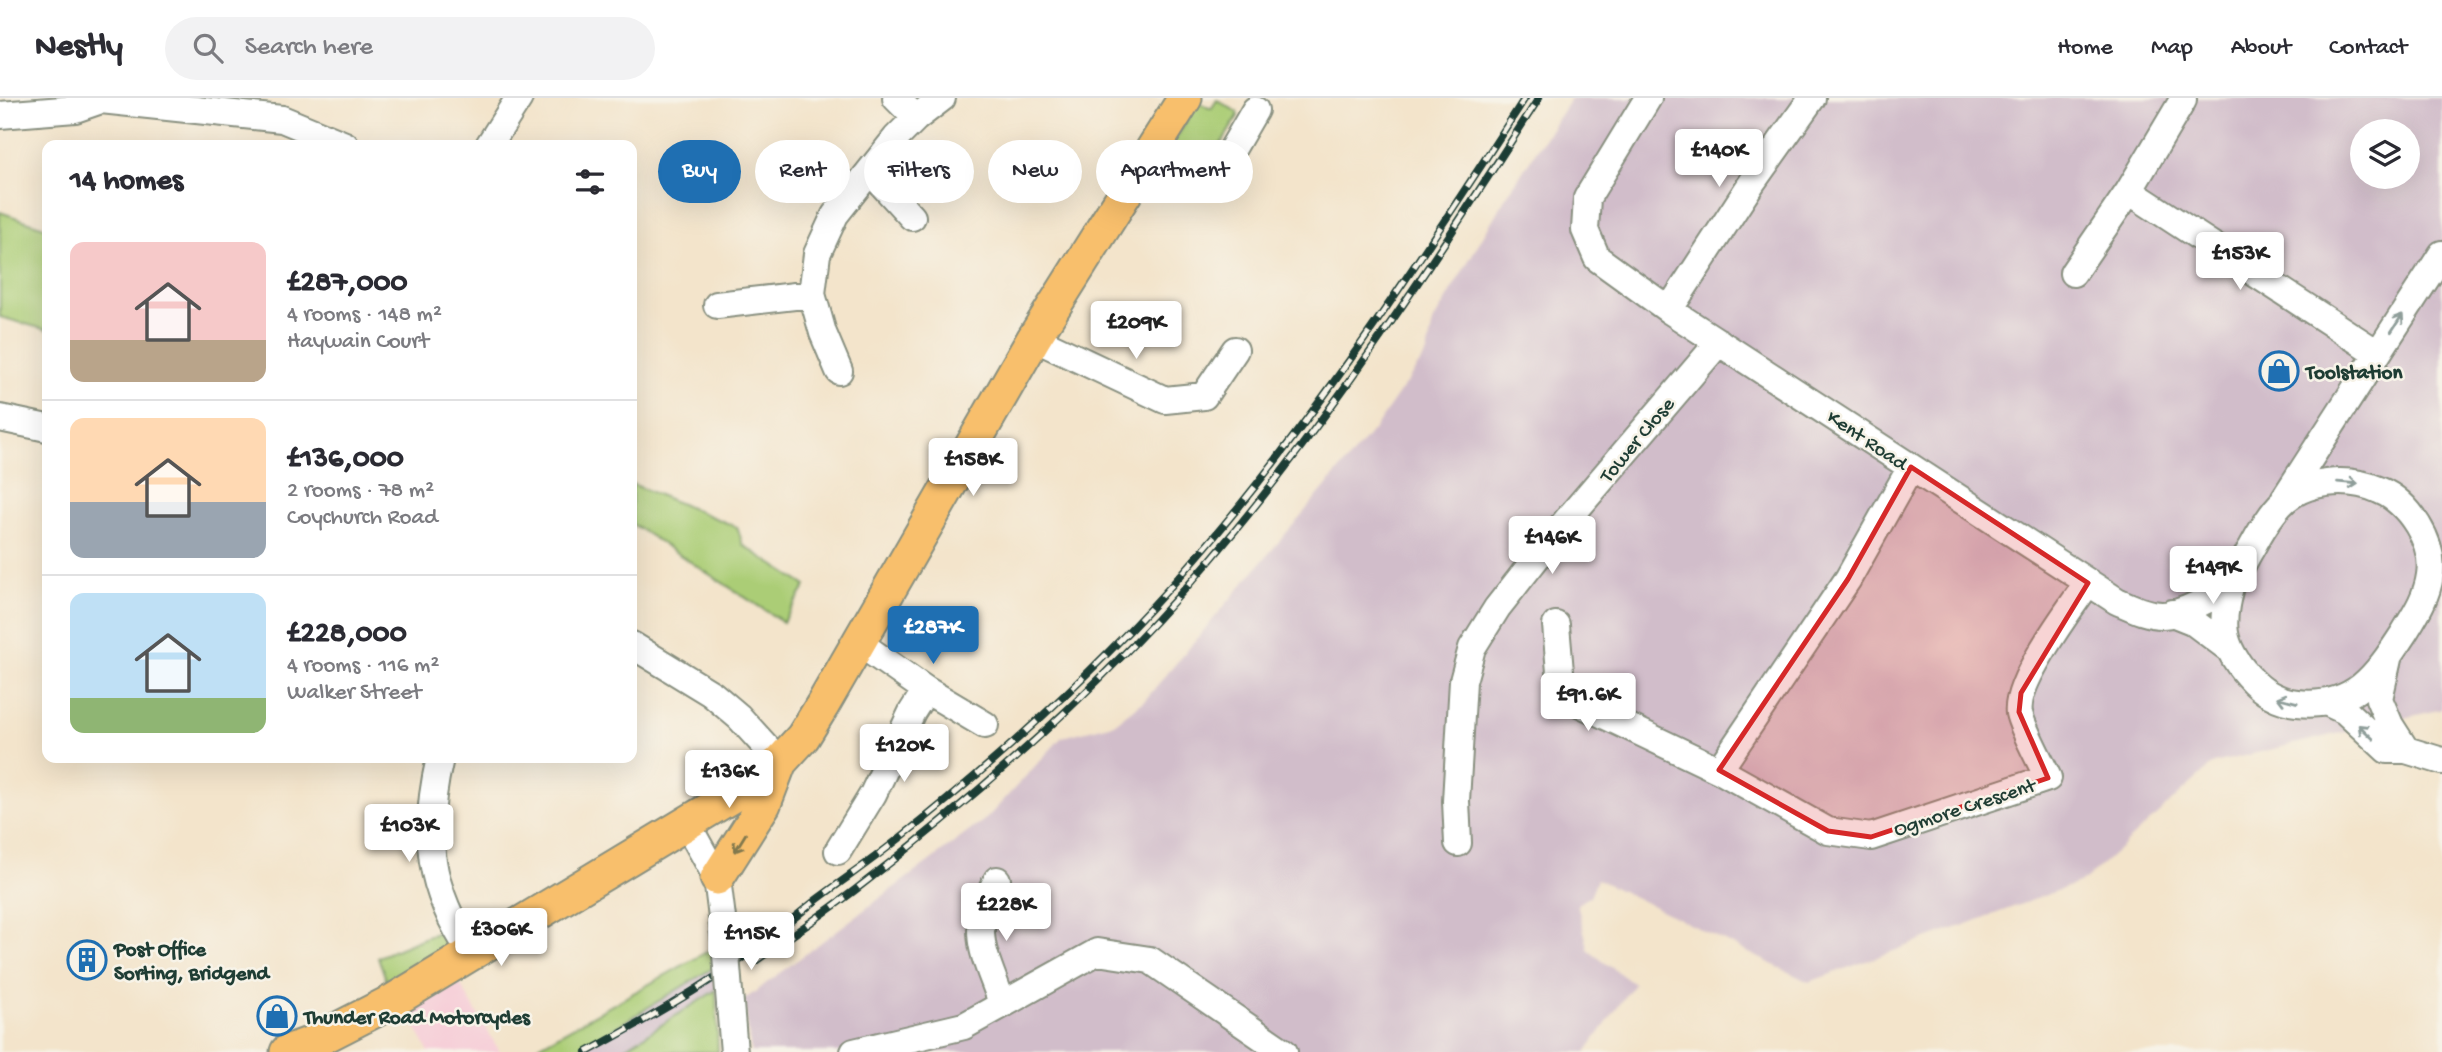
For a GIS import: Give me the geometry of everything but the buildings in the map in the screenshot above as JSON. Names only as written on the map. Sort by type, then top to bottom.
[{"type":"main road","points":[[287,1052],[309,1044],[391,1002],[687,824],[750,785],[780,762],[803,737],[1034,338],[1185,98]]},
{"type":"main road","points":[[718,878],[764,804],[780,762]]},
{"type":"street","points":[[492,140],[519,98]]},
{"type":"street","points":[[895,98],[916,118]]},
{"type":"street","points":[[894,140],[916,118],[942,98]]},
{"type":"street","name":"Kent Road","points":[[1648,98],[1587,198],[1585,230],[1597,258],[1669,310],[2117,601],[2141,612],[2162,615],[2212,598],[2231,583]]},
{"type":"street","points":[[1669,310],[1753,180],[1812,98]]},
{"type":"street","points":[[0,115],[75,109],[101,99],[284,109],[337,140]]},
{"type":"street","points":[[2073,273],[2129,191],[2183,100]]},
{"type":"street","points":[[1234,140],[1250,102]]},
{"type":"street","points":[[839,370],[823,333],[812,294],[817,254],[835,215],[864,179]]},
{"type":"street","points":[[2129,191],[2377,353]]},
{"type":"street","points":[[899,203],[912,217]]},
{"type":"street","points":[[2442,254],[2231,583],[2223,611],[2223,630],[2228,648],[2237,664],[2254,684],[2271,696],[2291,703],[2330,704],[2345,711],[2387,750],[2406,750],[2442,761]]},
{"type":"street","points":[[717,305],[812,294]]},
{"type":"street","points":[[1034,338],[1165,400],[1205,396],[1235,350]]},
{"type":"street","name":"Tower Close","points":[[1458,843],[1456,801],[1464,681],[1472,648],[1497,608],[1556,533],[1719,342]]},
{"type":"street","points":[[0,418],[42,427]]},
{"type":"street","points":[[1719,770],[1848,579],[1911,467]]},
{"type":"street","points":[[2281,504],[2298,492],[2316,485],[2358,483],[2381,490],[2396,501],[2436,548],[2426,593],[2419,609],[2388,657],[2370,679],[2351,694],[2330,704]]},
{"type":"street","name":"Ogmore Crescent","points":[[1556,625],[1562,695],[1719,770],[1828,831],[1871,837],[2048,778],[2019,712],[2021,693],[2035,665],[2088,583]]},
{"type":"street","name":"Kent Road","points":[[2172,613],[2192,621],[2228,648]]},
{"type":"street","points":[[859,643],[926,690],[985,725]]},
{"type":"street","points":[[637,648],[712,694],[739,718],[780,762]]},
{"type":"street","points":[[2388,657],[2379,699],[2390,725],[2406,750]]},
{"type":"street","points":[[838,851],[873,794],[912,712],[926,690]]},
{"type":"street","points":[[439,763],[430,841],[433,870],[455,928],[472,954]]},
{"type":"street","points":[[687,824],[718,878],[733,1052]]},
{"type":"street","points":[[997,880],[984,903],[979,937],[1002,1003]]},
{"type":"street","points":[[854,1052],[964,1026],[1097,952],[1150,960],[1284,1052]]},
{"type":"highlighted area","points":[[1911,467],[2088,583],[2021,693],[2019,712],[2048,778],[1871,837],[1828,831],[1719,770],[1848,579]]},
{"type":"shaded area","points":[[1571,98],[2442,98],[2442,709],[2214,763],[2084,881],[1809,982],[1597,879],[1590,896],[1577,904],[1589,951],[1634,984],[1586,1052],[751,1052],[744,1000],[987,818],[1062,737],[1114,724],[1145,700],[1375,428],[1427,353],[1433,322],[1504,200]]},
{"type":"shaded area","points":[[716,966],[716,990],[619,1052],[573,1052]]},
{"type":"shaded area","points":[[459,982],[500,1052],[429,1052],[407,1013]]},
{"type":"green space","points":[[1217,100],[1237,112],[1238,116],[1223,140],[1175,140],[1198,102],[1211,109]]},
{"type":"green space","points":[[0,212],[42,226],[42,329],[0,317]]},
{"type":"green space","points":[[637,486],[737,527],[743,545],[806,586],[783,622],[637,527]]},
{"type":"green space","points":[[443,930],[449,940],[445,949],[387,982],[378,957]]},
{"type":"green space","points":[[712,949],[716,966],[593,1041],[573,1052],[528,1052]]},
{"type":"green space","points":[[716,990],[718,1052],[619,1052]]},
{"type":"railway","points":[[587,1052],[731,967],[887,848],[983,769],[1109,652],[1187,569],[1304,423],[1417,262],[1525,98]]},
{"type":"railway","points":[[754,962],[855,890],[1006,766],[1101,677],[1191,583],[1275,481],[1354,374],[1430,265],[1539,98]]},
{"type":"place","name":"Toolstation","points":[[2279,371]]},
{"type":"place","name":"Post Office Sorting, Bridgend","points":[[87,960]]},
{"type":"place","name":"Thunder Road Motorcycles","points":[[277,1016]]}]
